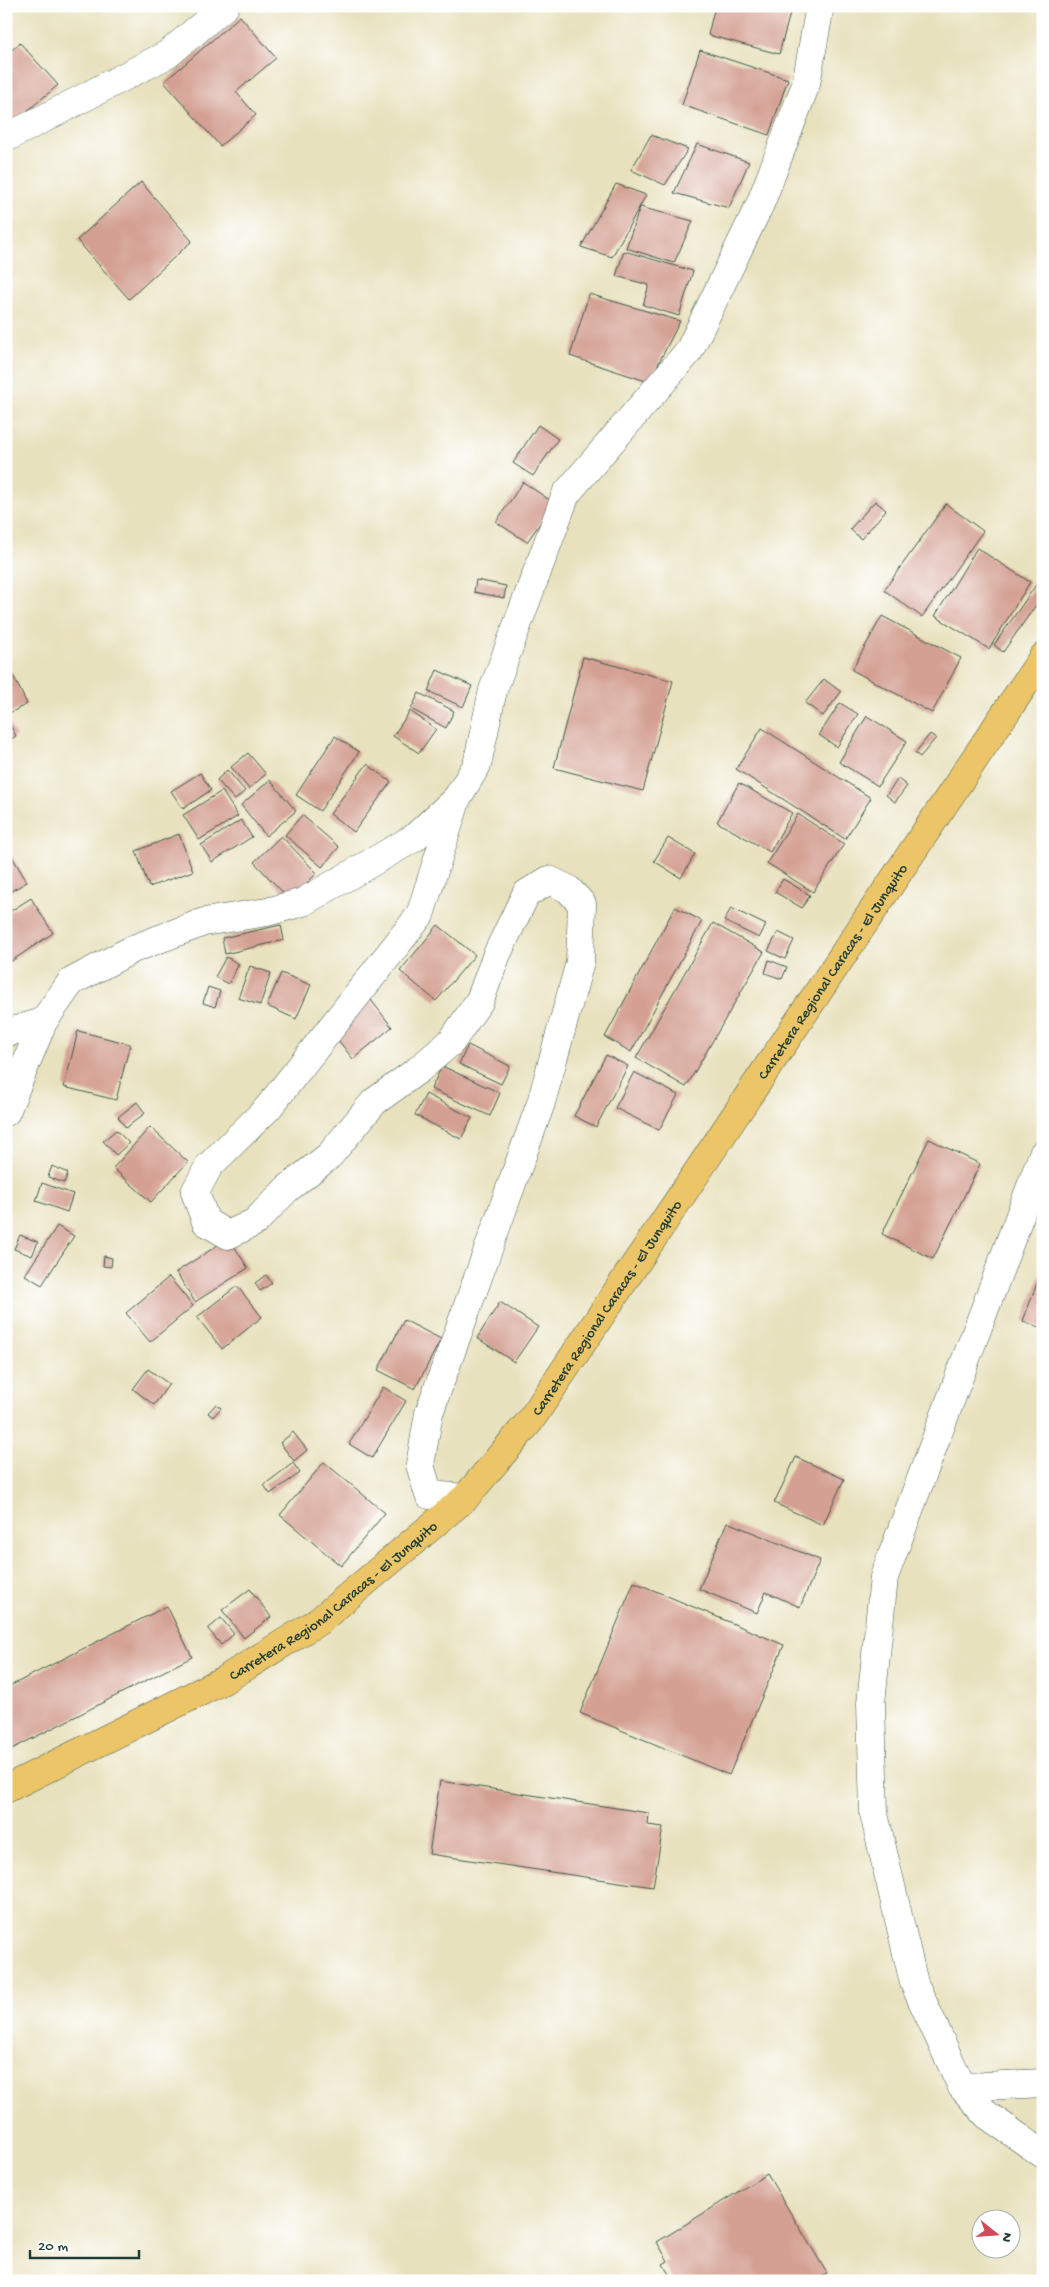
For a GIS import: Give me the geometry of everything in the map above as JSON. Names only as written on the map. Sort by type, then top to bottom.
[{"type":"main road","name":"Carretera Regional Caracas - El Junquito","points":[[6,1789],[224,1680],[319,1620],[466,1498],[530,1421],[1043,657]]},
{"type":"street","points":[[6,138],[168,54],[225,6]]},
{"type":"street","points":[[466,1498],[429,1496],[420,1465],[429,1412],[541,1103],[580,962],[582,904],[568,889],[549,880],[526,894],[497,954],[480,1000],[451,1042],[418,1070],[374,1102],[328,1156],[287,1190],[255,1222],[228,1235],[206,1222],[195,1192],[209,1166],[268,1108],[420,915],[457,798],[477,765],[493,690],[566,494],[689,351],[761,202],[806,84],[820,6]]},
{"type":"street","points":[[6,1112],[43,1022],[70,982],[133,949],[204,922],[267,912],[303,902],[414,838],[457,798]]},
{"type":"street","points":[[6,1033],[43,1022]]},
{"type":"street","points":[[1043,1154],[1034,1202],[884,1577],[871,1703],[874,1814],[914,1983],[962,2087],[987,2114],[1043,2154]]},
{"type":"street","points":[[962,2087],[1043,2083]]},
{"type":"building","points":[[715,6],[792,6],[779,54],[708,35]]},
{"type":"building","points":[[240,16],[276,58],[236,92],[256,115],[220,146],[164,82]]},
{"type":"building","points":[[20,43],[58,85],[6,129],[6,55]]},
{"type":"building","points":[[700,50],[788,79],[769,135],[682,105]]},
{"type":"building","points":[[651,135],[688,149],[665,185],[631,170]]},
{"type":"building","points":[[697,144],[749,162],[729,208],[674,193]]},
{"type":"building","points":[[141,182],[192,241],[129,299],[77,240]]},
{"type":"building","points":[[616,184],[646,195],[612,257],[581,247]]},
{"type":"building","points":[[640,207],[693,221],[674,263],[626,248]]},
{"type":"building","points":[[624,251],[693,271],[679,316],[643,305],[649,285],[616,276]]},
{"type":"building","points":[[589,294],[680,321],[649,382],[570,356]]},
{"type":"building","points":[[538,425],[558,439],[533,476],[513,463]]},
{"type":"building","points":[[523,482],[554,503],[527,542],[496,522]]},
{"type":"building","points":[[875,501],[886,510],[861,539],[850,529]]},
{"type":"building","points":[[946,504],[983,531],[922,617],[884,590]]},
{"type":"building","points":[[977,548],[1030,582],[989,649],[935,616]]},
{"type":"building","points":[[1043,575],[1043,595],[1003,652],[994,645]]},
{"type":"building","points":[[476,580],[506,586],[504,598],[474,592]]},
{"type":"building","points":[[882,616],[961,658],[932,713],[852,670]]},
{"type":"building","points":[[583,657],[673,681],[643,791],[554,768]]},
{"type":"building","points":[[9,667],[27,704],[6,715],[6,668]]},
{"type":"building","points":[[437,670],[472,686],[463,707],[428,691]]},
{"type":"building","points":[[824,679],[841,692],[823,716],[805,703]]},
{"type":"building","points":[[419,693],[454,711],[446,728],[411,709]]},
{"type":"building","points":[[840,703],[858,714],[837,747],[819,735]]},
{"type":"building","points":[[410,711],[436,729],[419,753],[393,736]]},
{"type":"building","points":[[867,716],[907,741],[878,786],[839,762]]},
{"type":"building","points":[[8,721],[16,736],[6,742],[6,723]]},
{"type":"building","points":[[762,728],[871,798],[845,839],[736,769]]},
{"type":"building","points":[[930,734],[936,738],[920,757],[915,753]]},
{"type":"building","points":[[335,736],[359,752],[320,811],[296,795]]},
{"type":"building","points":[[248,753],[266,774],[249,789],[231,767]]},
{"type":"building","points":[[367,764],[391,782],[354,832],[330,814]]},
{"type":"building","points":[[227,770],[245,791],[235,800],[217,780]]},
{"type":"building","points":[[200,773],[211,790],[183,809],[171,791]]},
{"type":"building","points":[[898,779],[907,786],[895,802],[886,795]]},
{"type":"building","points":[[270,780],[296,811],[266,836],[241,805]]},
{"type":"building","points":[[739,783],[792,813],[770,852],[717,822]]},
{"type":"building","points":[[222,791],[238,816],[199,840],[183,815]]},
{"type":"building","points":[[798,814],[844,844],[813,892],[767,863]]},
{"type":"building","points":[[302,815],[339,847],[322,867],[285,835]]},
{"type":"building","points":[[241,820],[252,837],[212,862],[201,845]]},
{"type":"building","points":[[179,834],[193,871],[149,887],[136,851]]},
{"type":"building","points":[[281,836],[317,873],[290,900],[254,862]]},
{"type":"building","points":[[668,838],[695,854],[681,878],[654,861]]},
{"type":"building","points":[[6,846],[27,882],[6,894]]},
{"type":"building","points":[[783,879],[810,895],[802,908],[775,892]]},
{"type":"building","points":[[31,898],[53,933],[10,962],[6,955],[6,914]]},
{"type":"building","points":[[675,907],[702,921],[631,1052],[605,1037]]},
{"type":"building","points":[[731,908],[766,925],[759,938],[724,921]]},
{"type":"building","points":[[713,923],[764,952],[686,1087],[636,1058]]},
{"type":"building","points":[[281,925],[284,940],[225,954],[222,938]]},
{"type":"building","points":[[438,925],[475,955],[436,1001],[400,971]]},
{"type":"building","points":[[778,932],[794,940],[785,959],[768,951]]},
{"type":"building","points":[[226,957],[239,964],[228,984],[215,977]]},
{"type":"building","points":[[769,960],[787,967],[782,979],[765,973]]},
{"type":"building","points":[[250,966],[271,973],[260,1005],[238,998]]},
{"type":"building","points":[[281,973],[311,985],[296,1019],[267,1006]]},
{"type":"building","points":[[208,987],[220,991],[215,1007],[203,1003]]},
{"type":"building","points":[[371,1000],[392,1027],[353,1059],[331,1031]]},
{"type":"building","points":[[78,1031],[130,1044],[116,1100],[64,1087]]},
{"type":"building","points":[[468,1045],[510,1066],[501,1084],[459,1064]]},
{"type":"building","points":[[606,1055],[628,1066],[596,1127],[574,1116]]},
{"type":"building","points":[[442,1066],[500,1093],[490,1116],[431,1089]]},
{"type":"building","points":[[634,1072],[678,1095],[659,1130],[615,1108]]},
{"type":"building","points":[[426,1094],[472,1118],[461,1139],[415,1115]]},
{"type":"building","points":[[137,1102],[145,1113],[126,1128],[118,1117]]},
{"type":"building","points":[[150,1127],[188,1162],[151,1202],[113,1168]]},
{"type":"building","points":[[116,1130],[129,1143],[116,1155],[103,1141]]},
{"type":"building","points":[[929,1139],[980,1164],[933,1259],[882,1234]]},
{"type":"building","points":[[52,1166],[68,1173],[64,1183],[48,1177]]},
{"type":"building","points":[[42,1183],[73,1194],[67,1212],[36,1201]]},
{"type":"building","points":[[57,1226],[74,1236],[42,1285],[25,1275]]},
{"type":"building","points":[[20,1235],[38,1242],[32,1256],[14,1249]]},
{"type":"building","points":[[229,1238],[248,1268],[195,1302],[176,1272]]},
{"type":"building","points":[[104,1256],[112,1258],[111,1267],[103,1266]]},
{"type":"building","points":[[1043,1267],[1043,1329],[1023,1321]]},
{"type":"building","points":[[266,1275],[272,1283],[260,1291],[255,1283]]},
{"type":"building","points":[[169,1277],[193,1306],[150,1342],[126,1313]]},
{"type":"building","points":[[237,1286],[262,1317],[222,1349],[197,1317]]},
{"type":"building","points":[[500,1302],[538,1327],[514,1362],[477,1338]]},
{"type":"building","points":[[404,1320],[441,1339],[415,1389],[378,1370]]},
{"type":"building","points":[[148,1369],[169,1384],[154,1405],[133,1389]]},
{"type":"building","points":[[383,1387],[406,1401],[372,1458],[349,1444]]},
{"type":"building","points":[[216,1404],[221,1408],[213,1417],[208,1413]]},
{"type":"building","points":[[293,1432],[307,1450],[294,1461],[280,1443]]},
{"type":"building","points":[[796,1457],[844,1479],[823,1525],[774,1503]]},
{"type":"building","points":[[324,1462],[385,1513],[341,1566],[280,1515]]},
{"type":"building","points":[[293,1463],[300,1473],[270,1494],[264,1485]]},
{"type":"building","points":[[727,1522],[820,1560],[800,1607],[766,1592],[757,1613],[699,1589]]},
{"type":"building","points":[[634,1582],[784,1645],[729,1775],[580,1713]]},
{"type":"building","points":[[250,1589],[271,1617],[244,1638],[222,1610]]},
{"type":"building","points":[[167,1606],[192,1657],[6,1752],[6,1688]]},
{"type":"building","points":[[221,1618],[234,1634],[221,1645],[208,1629]]},
{"type":"building","points":[[440,1781],[649,1813],[648,1825],[663,1827],[653,1887],[429,1854]]},
{"type":"building","points":[[767,2174],[827,2273],[816,2281],[673,2281],[663,2264],[668,2261],[657,2242]]}]
